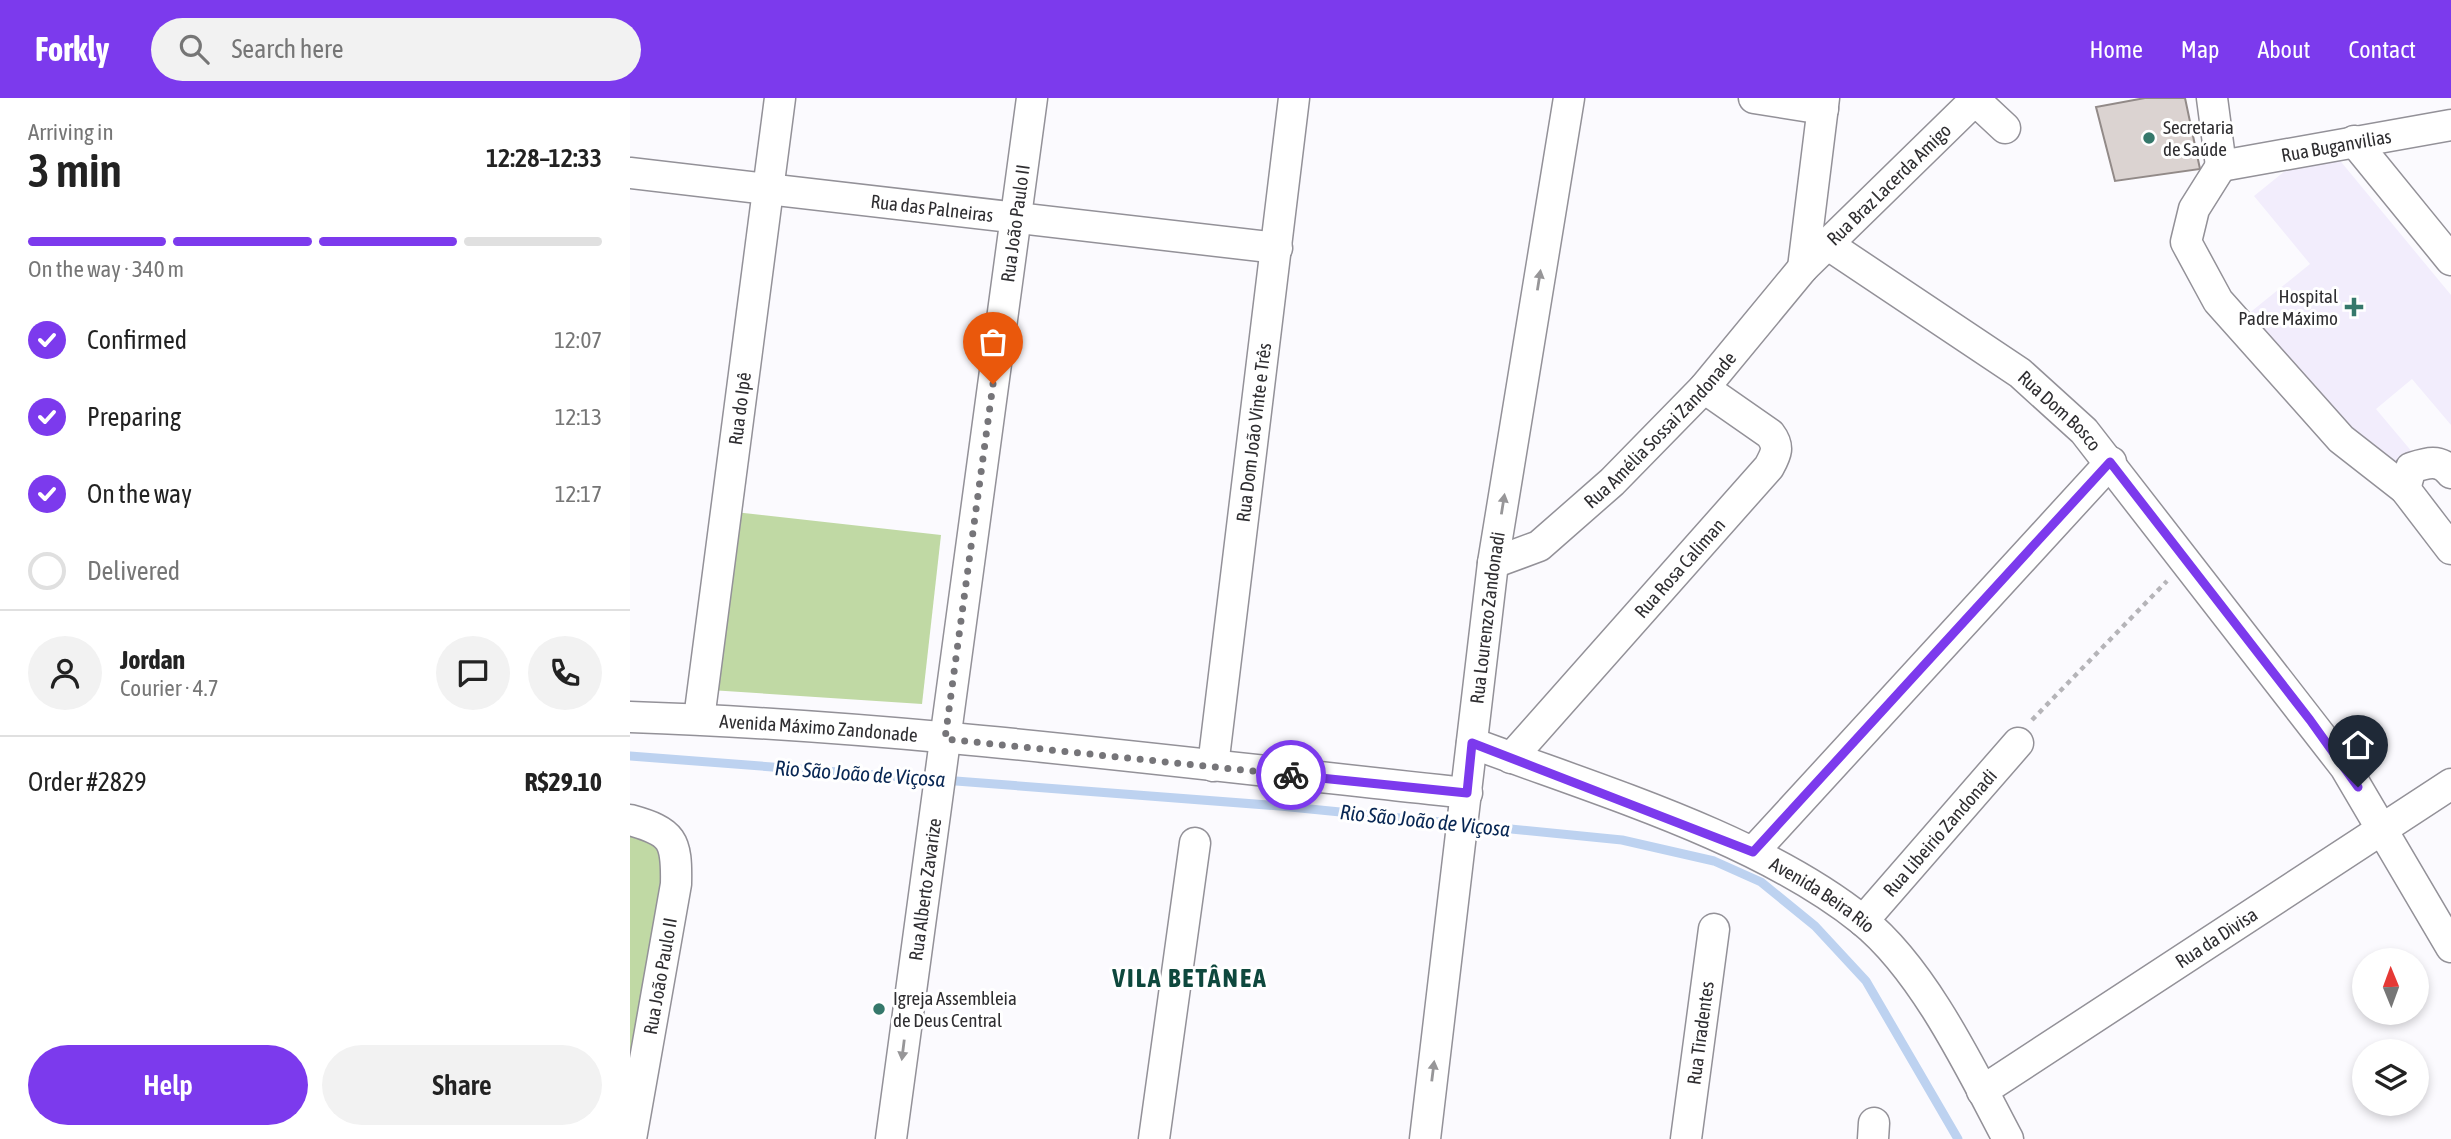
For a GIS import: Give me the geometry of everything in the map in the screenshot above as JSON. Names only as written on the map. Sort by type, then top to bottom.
[{"type":"street","name":"Rua do Ipê","points":[[699,719],[780,98]]},
{"type":"street","name":"Rua João Paulo II","points":[[943,751],[1032,98]]},
{"type":"street","name":"Rua Dom João Vinte e Três","points":[[1213,766],[1294,98]]},
{"type":"street","name":"Rua Lourenzo Zandonadi","points":[[1425,1139],[1493,563],[1569,98]]},
{"type":"street","points":[[1754,98],[1824,103],[1803,268]]},
{"type":"street","points":[[2212,98],[2221,166],[2194,209],[2186,242],[2218,301],[2341,439],[2405,489],[2451,549]]},
{"type":"street","name":"Rua Braz Lacerda Amigo","points":[[1803,268],[1974,99],[2005,128]]},
{"type":"street","name":"Rua Buganvilias","points":[[2221,166],[2451,125]]},
{"type":"street","points":[[2354,141],[2451,260]]},
{"type":"street","name":"Rua das Palneiras","points":[[630,173],[1015,220],[1276,248]]},
{"type":"street","name":"Rua Dom Bosco","points":[[1827,244],[2020,373],[2059,405],[2110,462],[2345,767],[2451,947]]},
{"type":"street","name":"Rua Amélia Sossai Zandonade","points":[[1493,563],[1539,546],[1570,522],[1704,388],[1803,268]]},
{"type":"street","name":"Rua Rosa Caliman","points":[[1511,758],[1769,467],[1777,453],[1776,443],[1770,434],[1704,388]]},
{"type":"street","points":[[2405,489],[2411,468],[2429,461],[2445,466],[2451,474]]},
{"type":"street","points":[[1753,852],[2110,462]]},
{"type":"street","name":"Avenida Máximo Zandonade","points":[[630,717],[699,719],[943,751],[1213,766],[1465,804]]},
{"type":"street","name":"Rua Libeirio Zandonadi","points":[[1863,921],[2025,732]]},
{"type":"street","name":"Avenida Beira Rio","points":[[1472,743],[1753,852],[1803,880],[1863,921],[1906,967],[1927,998],[2008,1139]]},
{"type":"street","name":"Rua Alberto Zavarize","points":[[891,1139],[943,751]]},
{"type":"street","name":"Rua da Divisa","points":[[1982,1091],[2451,784]]},
{"type":"street","name":"Rua João Paulo II","points":[[631,1139],[676,884],[677,851],[666,833],[640,822]]},
{"type":"street","points":[[1154,1139],[1195,843]]},
{"type":"street","name":"Rua Tiradentes","points":[[1686,1139],[1714,929]]},
{"type":"path","points":[[2025,732],[2187,561]]},
{"type":"shaded area","name":"Hospital Padre Máximo","points":[[2323,140],[2451,295],[2451,425],[2412,379],[2376,409],[2413,453],[2377,482],[2242,319],[2310,264],[2254,196]]},
{"type":"green space","points":[[735,512],[941,535],[922,704],[710,690]]},
{"type":"green space","points":[[630,836],[656,839],[668,851],[630,1095]]},
{"type":"building","name":"Secretaria de Saúde","points":[[2145,98],[2185,98],[2200,169],[2115,181],[2096,107]]},
{"type":"waterway","name":"Rio São João de Viçosa","points":[[630,756],[1280,806],[1622,840],[1714,861],[1761,882],[1815,926],[1866,981],[1958,1139]]},
{"type":"way so far","points":[[993,384],[945,739],[1291,775]]},
{"type":"place","name":"Secretaria de Saúde","points":[[2149,138]]},
{"type":"place","name":"Hospital Padre Máximo","points":[[2354,307]]},
{"type":"place","name":"Igreja Assembleia de Deus Central","points":[[879,1009]]},
{"type":"district","name":"VILA BETÂNEA","points":[[1190,978]]},
{"type":"route","points":[[1291,775],[1467,793],[1472,743],[1753,852],[2110,462],[2310,720],[2358,787]]}]
